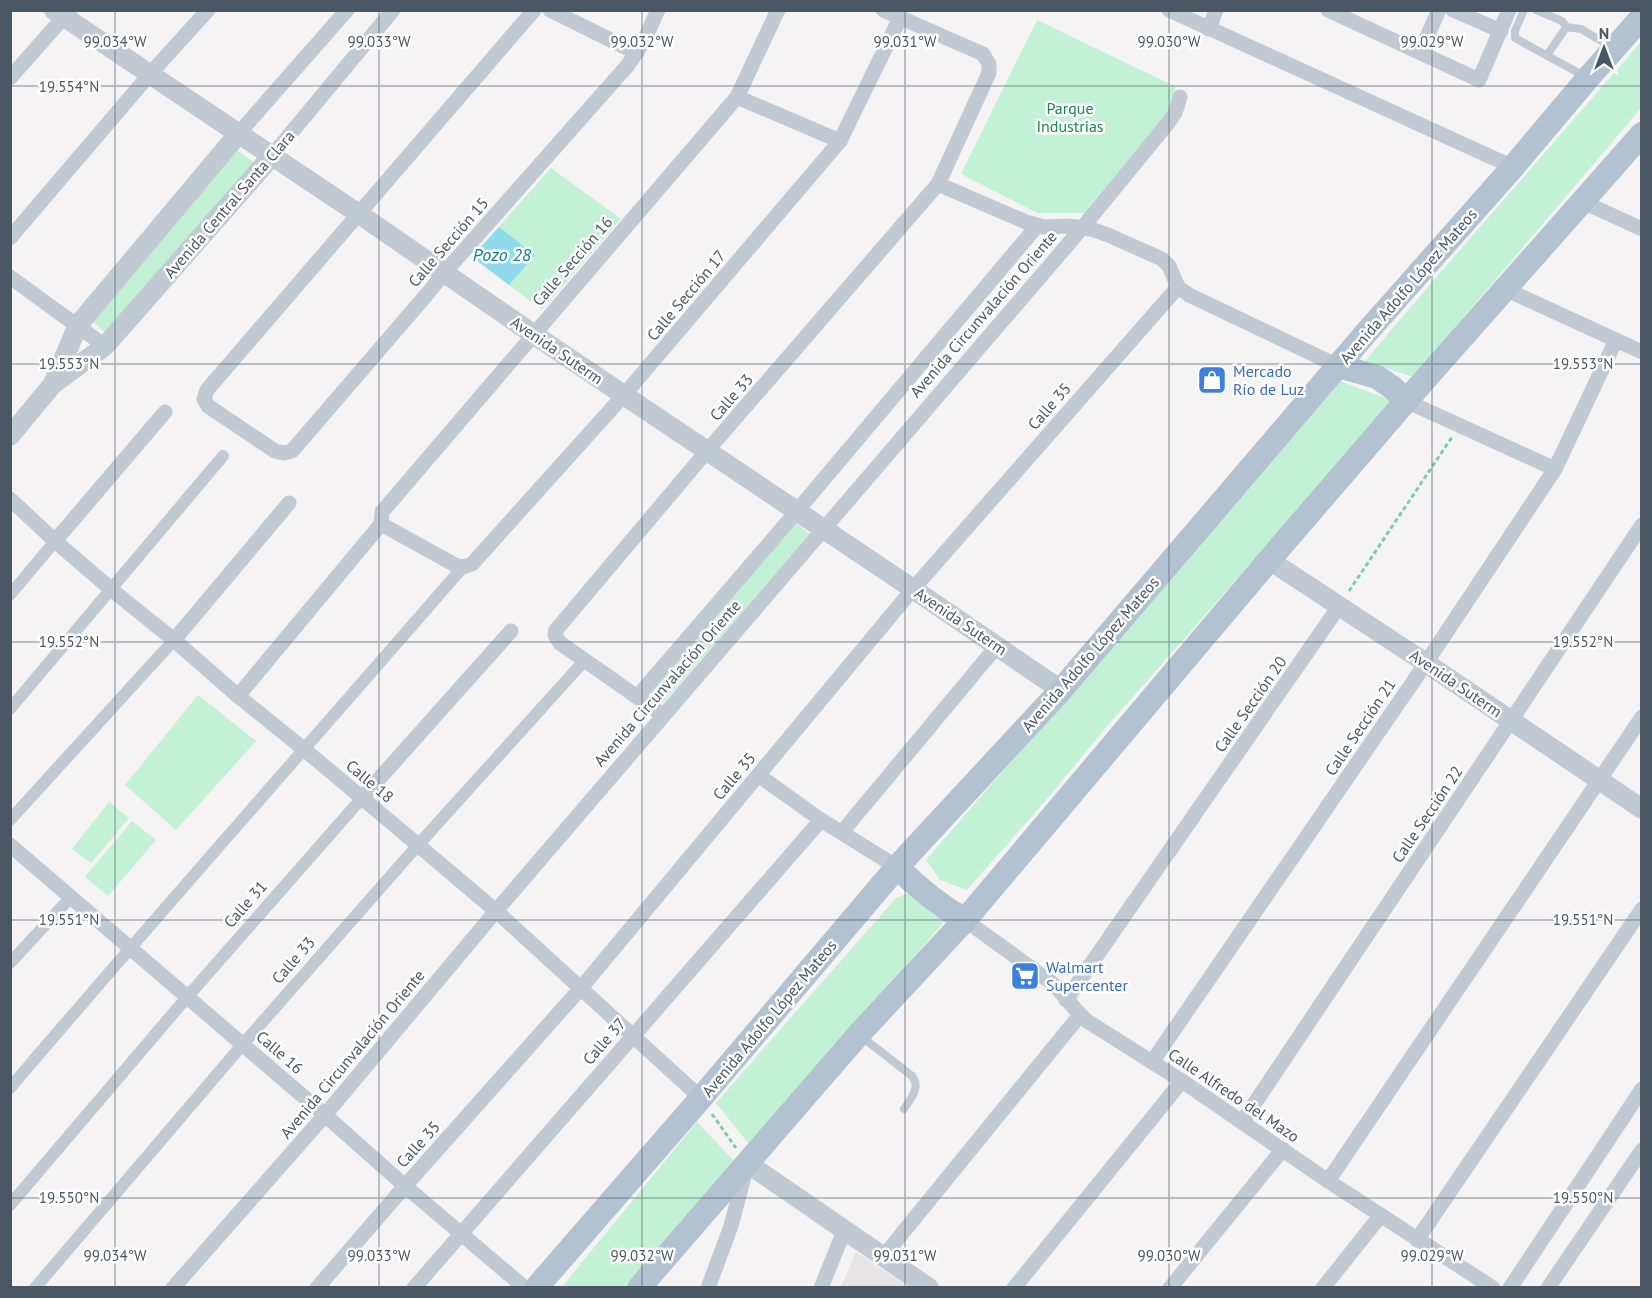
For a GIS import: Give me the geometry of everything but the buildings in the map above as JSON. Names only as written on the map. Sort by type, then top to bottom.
[{"type":"main road","name":"Avenida Adolfo López Mateos","points":[[536,1287],[701,1098],[897,867],[1061,690],[1373,324],[1513,167],[1641,17]]},
{"type":"main road","points":[[639,1287],[859,1034],[965,920],[1269,560],[1641,134]]},
{"type":"main road","points":[[1338,366],[1377,377],[1406,401]]},
{"type":"main road","points":[[897,867],[940,904],[965,920]]},
{"type":"street","points":[[10,238],[150,74],[208,10]]},
{"type":"street","name":"Avenida Central Santa Clara","points":[[53,384],[78,325],[239,133],[347,10]]},
{"type":"street","name":"Avenida Central Santa Clara","points":[[10,436],[53,384],[105,346],[272,156],[393,10]]},
{"type":"street","points":[[359,214],[534,10]]},
{"type":"street","points":[[549,10],[637,53]]},
{"type":"street","name":"Calle Sección 15","points":[[359,214],[204,395],[208,406],[275,451],[284,453],[292,451],[444,273],[628,65],[637,53],[658,10]]},
{"type":"street","name":"Calle Sección 16","points":[[238,696],[381,524],[382,512],[737,97],[778,10]]},
{"type":"street","points":[[884,10],[900,18]]},
{"type":"street","points":[[1169,10],[1513,167]]},
{"type":"street","points":[[1209,29],[1216,10]]},
{"type":"street","points":[[1328,10],[1479,80],[1509,10]]},
{"type":"street","points":[[1420,52],[1439,10]]},
{"type":"street","points":[[1453,10],[1501,31]]},
{"type":"street","points":[[10,78],[63,13]]},
{"type":"street","name":"Avenida Suterm","points":[[63,13],[1061,690]]},
{"type":"street","name":"Calle Sección 17","points":[[463,567],[472,564],[624,395],[840,141],[900,18]]},
{"type":"street","name":"Calle 33","points":[[35,1287],[418,844],[585,660],[560,643],[555,635],[558,626],[938,184],[989,73],[989,64],[982,54],[900,18]]},
{"type":"street","points":[[737,97],[840,141]]},
{"type":"street","name":"Avenida Circunvalación Oriente","points":[[173,1287],[325,1115],[663,715],[1082,228],[1168,123],[1175,113],[1180,97]]},
{"type":"street","points":[[938,184],[1037,226],[1100,231],[1162,260],[1169,266],[1178,287],[1189,295],[1338,366]]},
{"type":"street","points":[[1583,202],[1641,229]]},
{"type":"street","name":"Avenida Circunvalación Oriente","points":[[638,696],[797,512],[1037,226]]},
{"type":"street","points":[[10,277],[105,346]]},
{"type":"street","name":"Calle 35","points":[[317,1287],[581,988],[913,589],[1178,287]]},
{"type":"street","points":[[1504,289],[1641,352]]},
{"type":"street","name":"Calle Sección 21","points":[[1152,1062],[1426,663],[1555,469],[1616,340]]},
{"type":"street","points":[[1406,401],[1555,469]]},
{"type":"street","points":[[10,595],[165,412]]},
{"type":"street","points":[[10,709],[223,456]]},
{"type":"street","name":"Calle 18","points":[[10,499],[55,542],[418,844],[701,1098]]},
{"type":"street","points":[[10,820],[174,640],[289,503]]},
{"type":"street","points":[[10,1088],[130,947],[463,567],[452,564],[381,524]]},
{"type":"street","name":"Calle Sección 22","points":[[1242,1122],[1641,525]]},
{"type":"street","name":"Avenida Suterm","points":[[1269,560],[1340,605],[1641,809]]},
{"type":"street","name":"Calle Sección 20","points":[[1066,1000],[1340,605]]},
{"type":"street","name":"Calle 31","points":[[10,1205],[188,996],[511,632]]},
{"type":"street","points":[[842,832],[997,646]]},
{"type":"street","points":[[585,660],[663,715]]},
{"type":"street","points":[[1328,1181],[1641,717]]},
{"type":"street","points":[[758,775],[821,820],[897,867]]},
{"type":"street","name":"Calle 37","points":[[414,1287],[821,820]]},
{"type":"street","name":"Calle 16","points":[[10,845],[525,1287]]},
{"type":"street","points":[[10,963],[71,897]]},
{"type":"street","points":[[1417,1240],[1641,909]]},
{"type":"street","name":"Calle Alfredo del Mazo","points":[[965,920],[1052,983],[1080,1015],[1182,1081],[1482,1285]]},
{"type":"street","points":[[883,1257],[1080,1015]]},
{"type":"street","points":[[1014,1287],[1182,1081]]},
{"type":"street","points":[[1510,1287],[1641,1089]]},
{"type":"street","points":[[1170,1287],[1283,1149]]},
{"type":"street","points":[[1548,1287],[1641,1150]]},
{"type":"street","points":[[708,1287],[731,1226],[747,1163],[929,1287]]},
{"type":"street","points":[[1323,1287],[1381,1215]]},
{"type":"street","points":[[821,1287],[844,1231]]},
{"type":"lane","points":[[1524,10],[1515,31],[1515,38],[1588,78]]},
{"type":"lane","points":[[1536,10],[1562,21],[1565,27]]},
{"type":"lane","points":[[1547,55],[1565,27]]},
{"type":"lane","points":[[1565,27],[1581,29],[1613,49]]},
{"type":"lane","points":[[859,1034],[915,1080],[916,1088],[904,1109]]},
{"type":"path","points":[[1340,605],[1460,425]]},
{"type":"path","points":[[701,1098],[747,1163]]},
{"type":"shaded area","points":[[856,1252],[909,1287],[841,1287]]},
{"type":"green space","name":"Parque Industrias","points":[[1037,20],[1176,87],[1166,114],[1084,213],[1037,213],[961,174]]},
{"type":"green space","points":[[1641,42],[1641,108],[1413,377],[1365,361],[1433,281]]},
{"type":"green space","points":[[235,149],[255,163],[107,334],[91,320]]},
{"type":"green space","points":[[551,168],[621,219],[542,310],[472,257]]},
{"type":"green space","points":[[1340,381],[1393,401],[1103,731],[967,890],[940,880],[926,860]]},
{"type":"green space","points":[[795,522],[810,534],[663,703],[650,692]]},
{"type":"green space","points":[[198,695],[256,741],[176,830],[125,785]]},
{"type":"green space","points":[[109,802],[129,818],[91,863],[72,849]]},
{"type":"green space","points":[[132,821],[156,840],[108,896],[85,877]]},
{"type":"green space","points":[[926,887],[947,918],[752,1148],[716,1103],[896,898]]},
{"type":"green space","points":[[697,1122],[738,1165],[630,1287],[561,1288]]},
{"type":"water","name":"Pozo 28","points":[[499,227],[535,255],[509,285],[472,257]]},
{"type":"place","name":"Mercado Río de Luz","points":[[1212,380]]},
{"type":"place","name":"Walmart Supercenter","points":[[1025,976]]}]
